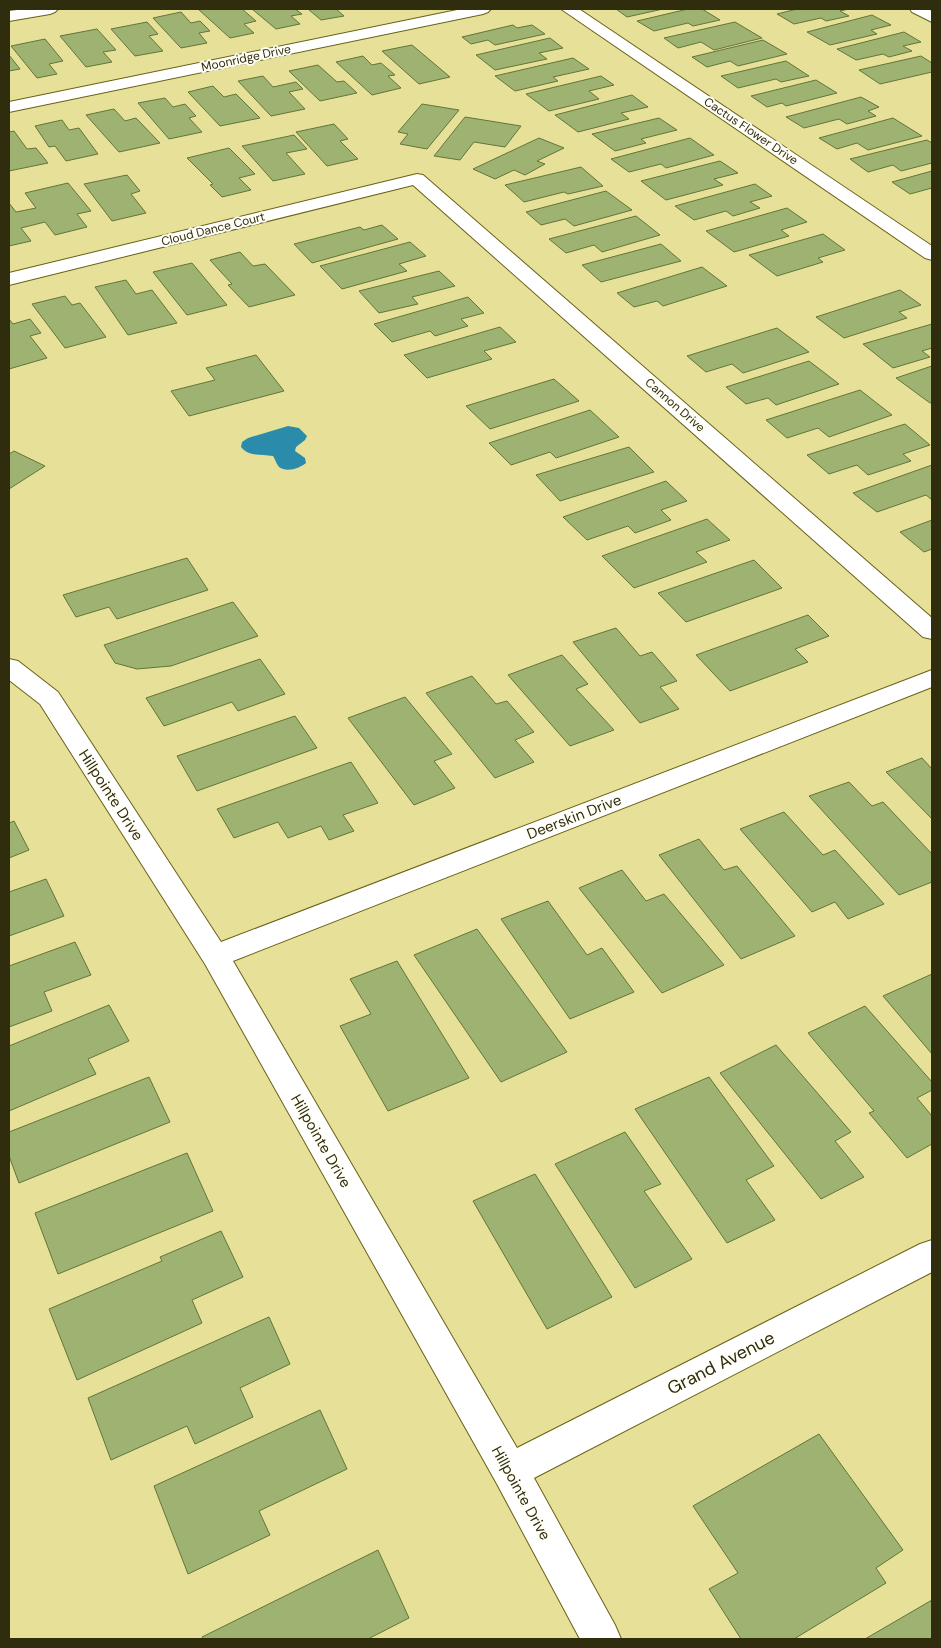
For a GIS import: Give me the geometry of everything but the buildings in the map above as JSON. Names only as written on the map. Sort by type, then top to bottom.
[{"type":"street","points":[[9,16],[50,9]]},
{"type":"street","name":"Moonridge Drive","points":[[9,107],[483,9]]},
{"type":"street","name":"Cactus Flower Drive","points":[[569,9],[932,254]]},
{"type":"street","points":[[917,9],[932,17]]},
{"type":"street","name":"Cloud Dance Court","points":[[9,279],[417,179]]},
{"type":"street","name":"Cannon Drive","points":[[417,179],[932,631]]},
{"type":"street","name":"Hillpointe Drive","points":[[9,667],[49,698],[215,956],[510,1471],[601,1639]]},
{"type":"street","name":"Deerskin Drive","points":[[215,956],[932,678]]},
{"type":"street","name":"Grand Avenue","points":[[510,1471],[932,1255]]},
{"type":"water","points":[[288,426],[299,428],[307,436],[296,447],[295,451],[305,458],[306,463],[300,467],[289,470],[282,469],[278,466],[273,456],[251,454],[241,447],[242,442],[248,438]]}]
